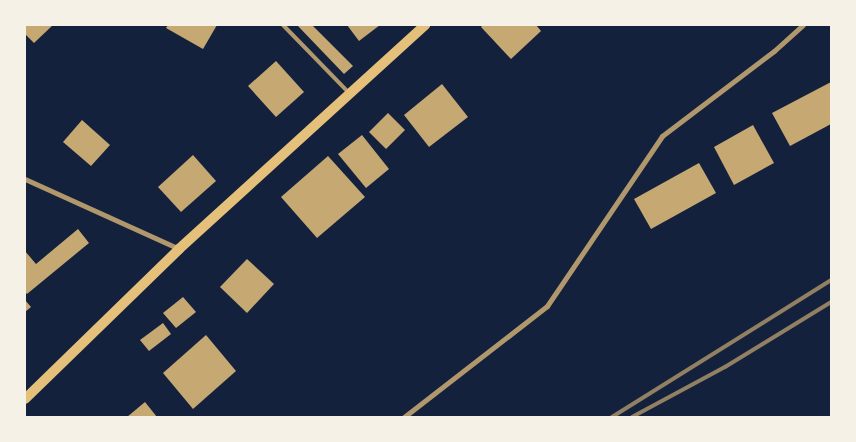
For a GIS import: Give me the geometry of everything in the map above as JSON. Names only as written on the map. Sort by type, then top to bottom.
[{"type":"main road","points":[[25,399],[179,249],[425,25]]},
{"type":"street","points":[[404,417],[546,306],[662,136],[774,51],[803,25]]},
{"type":"street","points":[[25,179],[179,249]]},
{"type":"lane","points":[[283,25],[350,94]]},
{"type":"building","points":[[25,25],[53,25],[34,43],[25,34]]},
{"type":"building","points":[[168,25],[217,25],[203,49],[166,28]]},
{"type":"building","points":[[297,25],[312,25],[353,66],[344,74]]},
{"type":"building","points":[[347,25],[380,25],[359,41]]},
{"type":"building","points":[[483,25],[536,25],[541,31],[511,59],[481,27]]},
{"type":"building","points":[[276,61],[304,92],[276,117],[248,86]]},
{"type":"building","points":[[831,82],[831,124],[790,146],[772,113]]},
{"type":"building","points":[[442,84],[468,117],[429,147],[404,115]]},
{"type":"building","points":[[388,113],[405,130],[386,149],[369,132]]},
{"type":"building","points":[[82,120],[110,145],[91,166],[63,142]]},
{"type":"building","points":[[753,125],[774,163],[734,185],[714,147]]},
{"type":"building","points":[[362,135],[389,169],[366,188],[338,154]]},
{"type":"building","points":[[193,155],[216,181],[181,212],[158,187]]},
{"type":"building","points":[[328,156],[365,197],[317,238],[281,197]]},
{"type":"building","points":[[699,163],[716,193],[651,229],[634,199]]},
{"type":"building","points":[[78,229],[89,243],[27,294],[25,292],[25,251],[36,264]]},
{"type":"building","points":[[247,259],[274,284],[247,313],[220,287]]},
{"type":"building","points":[[183,297],[196,312],[176,328],[163,313]]},
{"type":"building","points":[[25,300],[31,307],[25,312]]},
{"type":"building","points":[[163,323],[171,334],[149,351],[140,340]]},
{"type":"building","points":[[206,335],[236,371],[193,409],[163,373]]},
{"type":"building","points":[[145,402],[157,417],[127,417]]},
{"type":"railway","points":[[612,417],[831,280]]},
{"type":"railway","points":[[632,417],[725,367],[831,302]]}]
